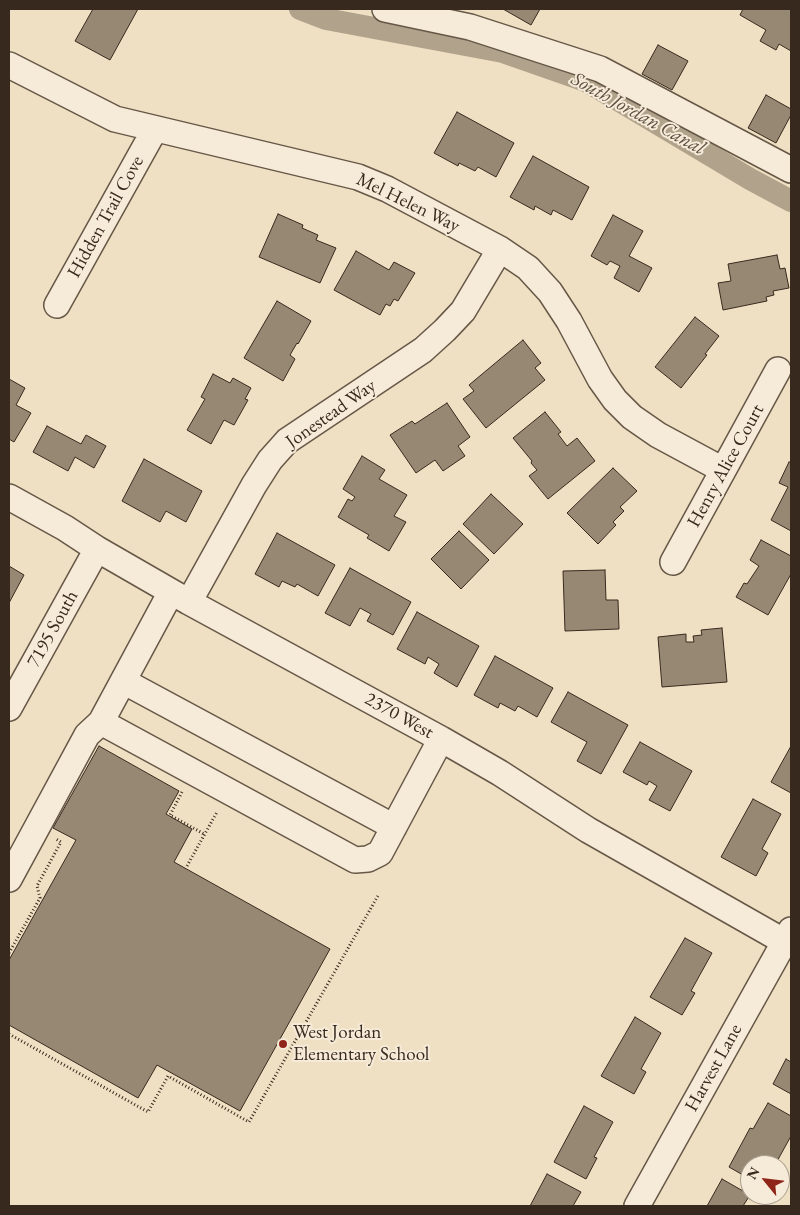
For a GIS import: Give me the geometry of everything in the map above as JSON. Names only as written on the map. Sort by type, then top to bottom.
[{"type":"street","points":[[384,9],[470,27],[600,69],[791,170]]},
{"type":"street","name":"Mel Helen Way","points":[[9,65],[115,119],[358,177],[387,189],[500,249],[528,268],[550,292],[569,321],[600,379],[615,400],[632,417],[658,435],[724,470]]},
{"type":"street","name":"Hidden Trail Cove","points":[[57,305],[155,129]]},
{"type":"street","name":"Jonestead Way","points":[[9,879],[86,735],[101,722],[123,681],[270,460],[288,441],[424,350],[463,311],[500,249]]},
{"type":"street","name":"Henry Alice Court","points":[[673,562],[778,370]]},
{"type":"street","name":"2370 West","points":[[9,497],[65,528],[97,549],[180,597],[441,739],[500,773],[588,830],[788,936]]},
{"type":"street","name":"7195 South","points":[[9,708],[97,549]]},
{"type":"street","points":[[123,681],[394,828]]},
{"type":"street","points":[[101,722],[355,860],[368,859],[380,853],[441,739]]},
{"type":"street","name":"Harvest Lane","points":[[637,1206],[788,936]]},
{"type":"path","points":[[185,787],[170,815],[204,834]]},
{"type":"path","points":[[187,866],[220,806]]},
{"type":"path","points":[[9,1034],[148,1112],[168,1076],[249,1122],[379,894]]},
{"type":"building","points":[[93,9],[138,9],[110,60],[75,41]]},
{"type":"building","points":[[503,9],[540,9],[531,25]]},
{"type":"building","points":[[743,9],[791,9],[791,51],[779,44],[776,50],[760,41],[766,30],[740,15]]},
{"type":"building","points":[[658,45],[688,61],[672,90],[642,74]]},
{"type":"building","points":[[766,95],[791,109],[791,115],[776,143],[748,128]]},
{"type":"building","points":[[457,112],[514,143],[496,177],[478,167],[475,171],[459,163],[458,166],[434,153]]},
{"type":"building","points":[[533,156],[589,187],[572,220],[553,210],[551,215],[535,206],[534,210],[510,197]]},
{"type":"building","points":[[278,214],[303,225],[302,228],[318,235],[316,240],[336,248],[320,283],[259,257]]},
{"type":"building","points":[[613,215],[643,231],[629,256],[652,268],[639,292],[614,278],[620,266],[610,261],[607,265],[591,256]]},
{"type":"building","points":[[356,251],[389,270],[394,262],[415,273],[398,301],[394,299],[390,306],[386,304],[380,315],[334,290]]},
{"type":"building","points":[[777,255],[780,269],[785,268],[789,288],[773,291],[774,295],[766,297],[767,301],[723,310],[718,283],[731,281],[728,264]]},
{"type":"building","points":[[277,301],[311,321],[290,355],[295,359],[283,381],[244,358]]},
{"type":"building","points":[[695,317],[719,336],[705,354],[707,355],[681,388],[655,367]]},
{"type":"building","points":[[523,340],[541,363],[535,368],[545,380],[486,428],[463,399],[474,391],[469,385]]},
{"type":"building","points":[[213,374],[230,383],[233,378],[251,388],[245,399],[248,400],[234,425],[224,420],[211,444],[187,430],[205,399],[201,397]]},
{"type":"building","points":[[9,379],[25,388],[16,405],[31,413],[14,442],[9,439]]},
{"type":"building","points":[[447,403],[470,437],[458,446],[465,456],[443,471],[435,460],[416,473],[390,435],[412,421],[415,424]]},
{"type":"building","points":[[545,412],[561,432],[558,434],[567,446],[577,438],[595,461],[548,499],[529,476],[537,470],[531,463],[532,461],[513,438]]},
{"type":"building","points":[[47,426],[81,444],[86,435],[106,446],[94,468],[75,457],[68,471],[33,452]]},
{"type":"building","points":[[362,456],[385,470],[379,479],[407,495],[394,516],[406,522],[389,551],[367,538],[369,535],[338,517],[348,499],[352,501],[355,497],[343,489]]},
{"type":"building","points":[[144,459],[202,491],[186,522],[166,511],[160,522],[122,501]]},
{"type":"building","points":[[789,462],[791,463],[791,531],[771,520],[788,487],[779,483]]},
{"type":"building","points":[[613,468],[637,491],[620,507],[624,511],[613,522],[616,525],[598,544],[567,513]]},
{"type":"building","points":[[491,494],[523,524],[494,554],[463,524]]},
{"type":"building","points":[[459,531],[489,560],[461,589],[431,559]]},
{"type":"building","points":[[277,533],[335,565],[318,596],[297,584],[295,587],[282,581],[279,587],[255,574]]},
{"type":"building","points":[[761,540],[791,556],[791,574],[768,615],[736,597],[744,583],[747,584],[759,566],[750,560]]},
{"type":"building","points":[[9,566],[24,575],[9,603]]},
{"type":"building","points":[[350,568],[411,602],[393,635],[367,621],[371,614],[360,608],[350,626],[325,613]]},
{"type":"building","points":[[605,570],[606,600],[618,600],[619,629],[565,631],[563,571]]},
{"type":"building","points":[[417,612],[479,646],[457,687],[434,673],[439,664],[428,657],[425,664],[397,649]]},
{"type":"building","points":[[722,628],[727,682],[662,687],[658,637],[686,634],[686,642],[694,642],[693,636],[702,635],[701,630]]},
{"type":"building","points":[[495,656],[553,688],[537,717],[518,706],[515,711],[500,703],[498,708],[474,695]]},
{"type":"building","points":[[568,692],[628,725],[601,774],[577,761],[587,742],[551,722]]},
{"type":"building","points":[[640,742],[692,771],[670,811],[649,800],[657,786],[649,781],[647,785],[623,772]]},
{"type":"building","points":[[99,746],[179,791],[166,814],[192,829],[174,862],[330,949],[240,1111],[157,1065],[138,1098],[9,1025],[9,960],[76,840],[53,828]]},
{"type":"building","points":[[791,746],[791,793],[771,782]]},
{"type":"building","points":[[753,799],[781,814],[762,849],[768,853],[756,876],[721,857]]},
{"type":"building","points":[[685,938],[712,953],[691,991],[695,993],[682,1015],[650,997]]},
{"type":"building","points":[[635,1017],[661,1033],[641,1069],[646,1072],[634,1094],[601,1076]]},
{"type":"building","points":[[786,1059],[791,1062],[791,1094],[773,1084]]},
{"type":"building","points":[[768,1103],[791,1116],[791,1136],[781,1155],[740,1155],[740,1173],[729,1167],[750,1128],[753,1129]]},
{"type":"building","points":[[584,1106],[613,1122],[594,1157],[597,1158],[586,1179],[554,1162]]},
{"type":"building","points":[[547,1174],[581,1192],[573,1206],[530,1206]]},
{"type":"building","points":[[722,1179],[740,1189],[740,1205],[743,1206],[707,1206]]},
{"type":"waterway","name":"South Jordan Canal","points":[[300,9],[326,19],[503,52],[586,81],[750,179],[791,201]]},
{"type":"place","name":"West Jordan Elementary School","points":[[283,1044]]}]
